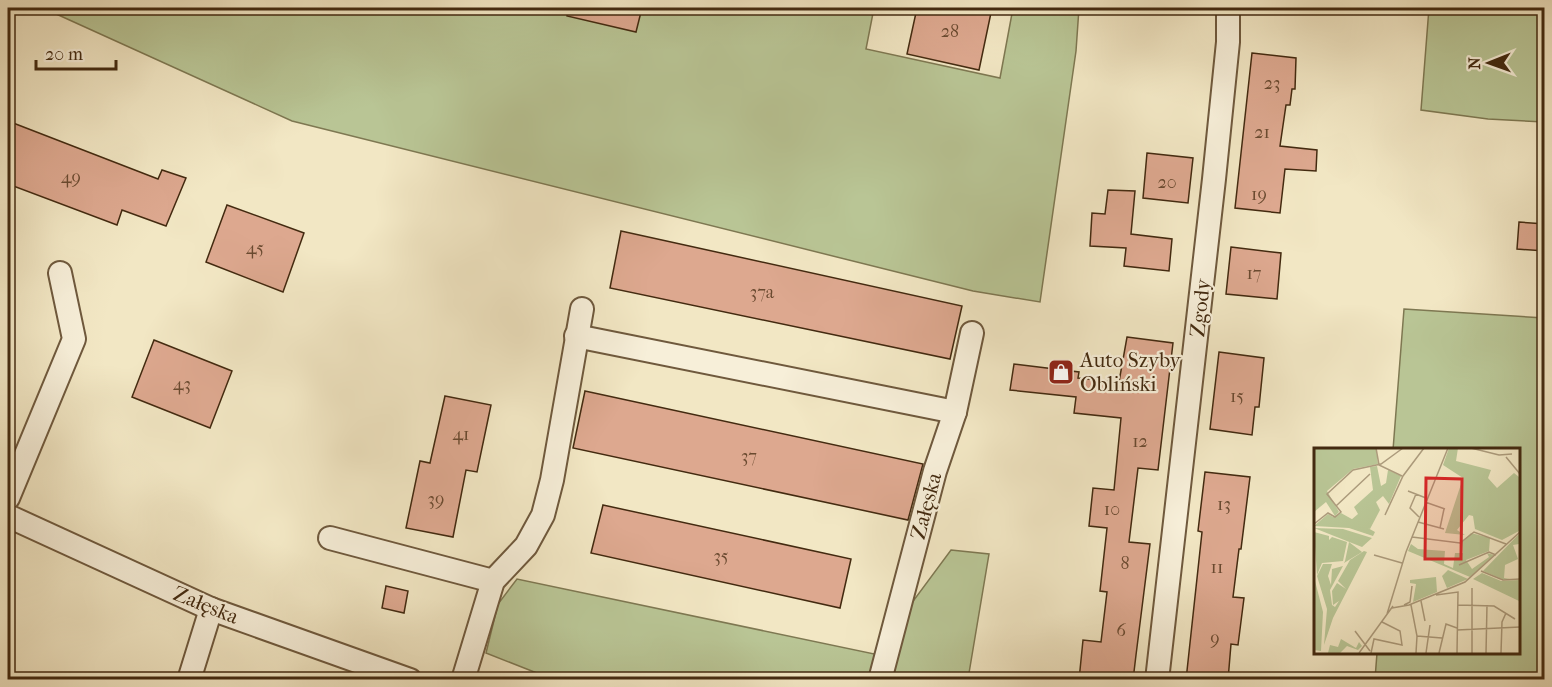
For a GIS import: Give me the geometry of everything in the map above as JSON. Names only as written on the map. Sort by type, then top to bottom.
[{"type":"street","name":"Zgody","points":[[1157,680],[1215,168],[1228,42],[1228,8]]},
{"type":"street","points":[[8,498],[74,339],[60,273]]},
{"type":"street","points":[[463,680],[493,581],[526,546],[543,515],[552,480],[582,309]]},
{"type":"street","name":"Załęska","points":[[880,680],[935,471],[955,412],[972,333]]},
{"type":"street","points":[[576,336],[955,412]]},
{"type":"street","name":"Załęska","points":[[8,516],[211,609],[379,674],[410,680]]},
{"type":"street","points":[[330,538],[493,581]]},
{"type":"street","points":[[189,680],[211,609]]},
{"type":"green space","points":[[43,8],[874,8],[866,49],[1000,78],[1013,8],[1079,8],[1076,51],[1040,302],[973,291],[292,121]]},
{"type":"green space","points":[[1429,8],[1544,8],[1544,122],[1488,119],[1421,110]]},
{"type":"green space","points":[[1404,309],[1544,318],[1544,673],[1542,679],[1375,679],[1377,654],[1519,654],[1519,448],[1393,448]]},
{"type":"green space","points":[[951,550],[989,554],[968,679],[552,679],[486,653],[498,604],[517,579],[874,654]]},
{"type":"building","points":[[568,8],[642,8],[636,32],[567,16]]},
{"type":"building","points":[[917,8],[992,8],[979,70],[907,54]]},
{"type":"building","points":[[1252,53],[1296,58],[1295,89],[1292,89],[1290,105],[1286,105],[1280,146],[1317,150],[1316,171],[1285,169],[1280,213],[1235,208]]},
{"type":"building","points":[[8,121],[158,179],[162,170],[186,178],[166,226],[122,210],[117,225],[8,184]]},
{"type":"building","points":[[1147,153],[1193,158],[1188,203],[1143,198]]},
{"type":"building","points":[[1108,190],[1135,191],[1131,234],[1172,239],[1169,271],[1124,266],[1126,248],[1090,246],[1092,213],[1105,214]]},
{"type":"building","points":[[227,205],[304,233],[283,292],[206,262]]},
{"type":"building","points":[[1519,222],[1545,224],[1545,251],[1517,249]]},
{"type":"building","points":[[621,231],[962,306],[950,359],[610,288]]},
{"type":"building","points":[[1231,247],[1281,253],[1277,299],[1226,294]]},
{"type":"building","points":[[1127,337],[1173,343],[1158,470],[1138,468],[1129,542],[1150,544],[1133,680],[1079,680],[1083,640],[1101,642],[1107,592],[1100,591],[1107,528],[1089,526],[1093,488],[1114,490],[1121,418],[1074,413],[1076,397],[1010,390],[1014,364],[1079,372],[1078,378],[1119,382]]},
{"type":"building","points":[[154,340],[232,371],[210,428],[132,397]]},
{"type":"building","points":[[1219,352],[1264,358],[1259,407],[1255,407],[1252,435],[1210,429]]},
{"type":"building","points":[[585,391],[923,464],[908,520],[573,448]]},
{"type":"building","points":[[445,396],[491,405],[477,472],[466,470],[453,537],[406,528],[420,461],[430,463]]},
{"type":"building","points":[[1205,472],[1250,477],[1233,597],[1244,598],[1238,645],[1231,644],[1228,680],[1186,680],[1202,532],[1198,531]]},
{"type":"building","points":[[603,505],[851,559],[840,608],[591,553]]},
{"type":"building","points":[[386,586],[408,591],[404,613],[382,608]]},
{"type":"place","name":"Auto Szyby Obliński","points":[[1061,372]]}]
